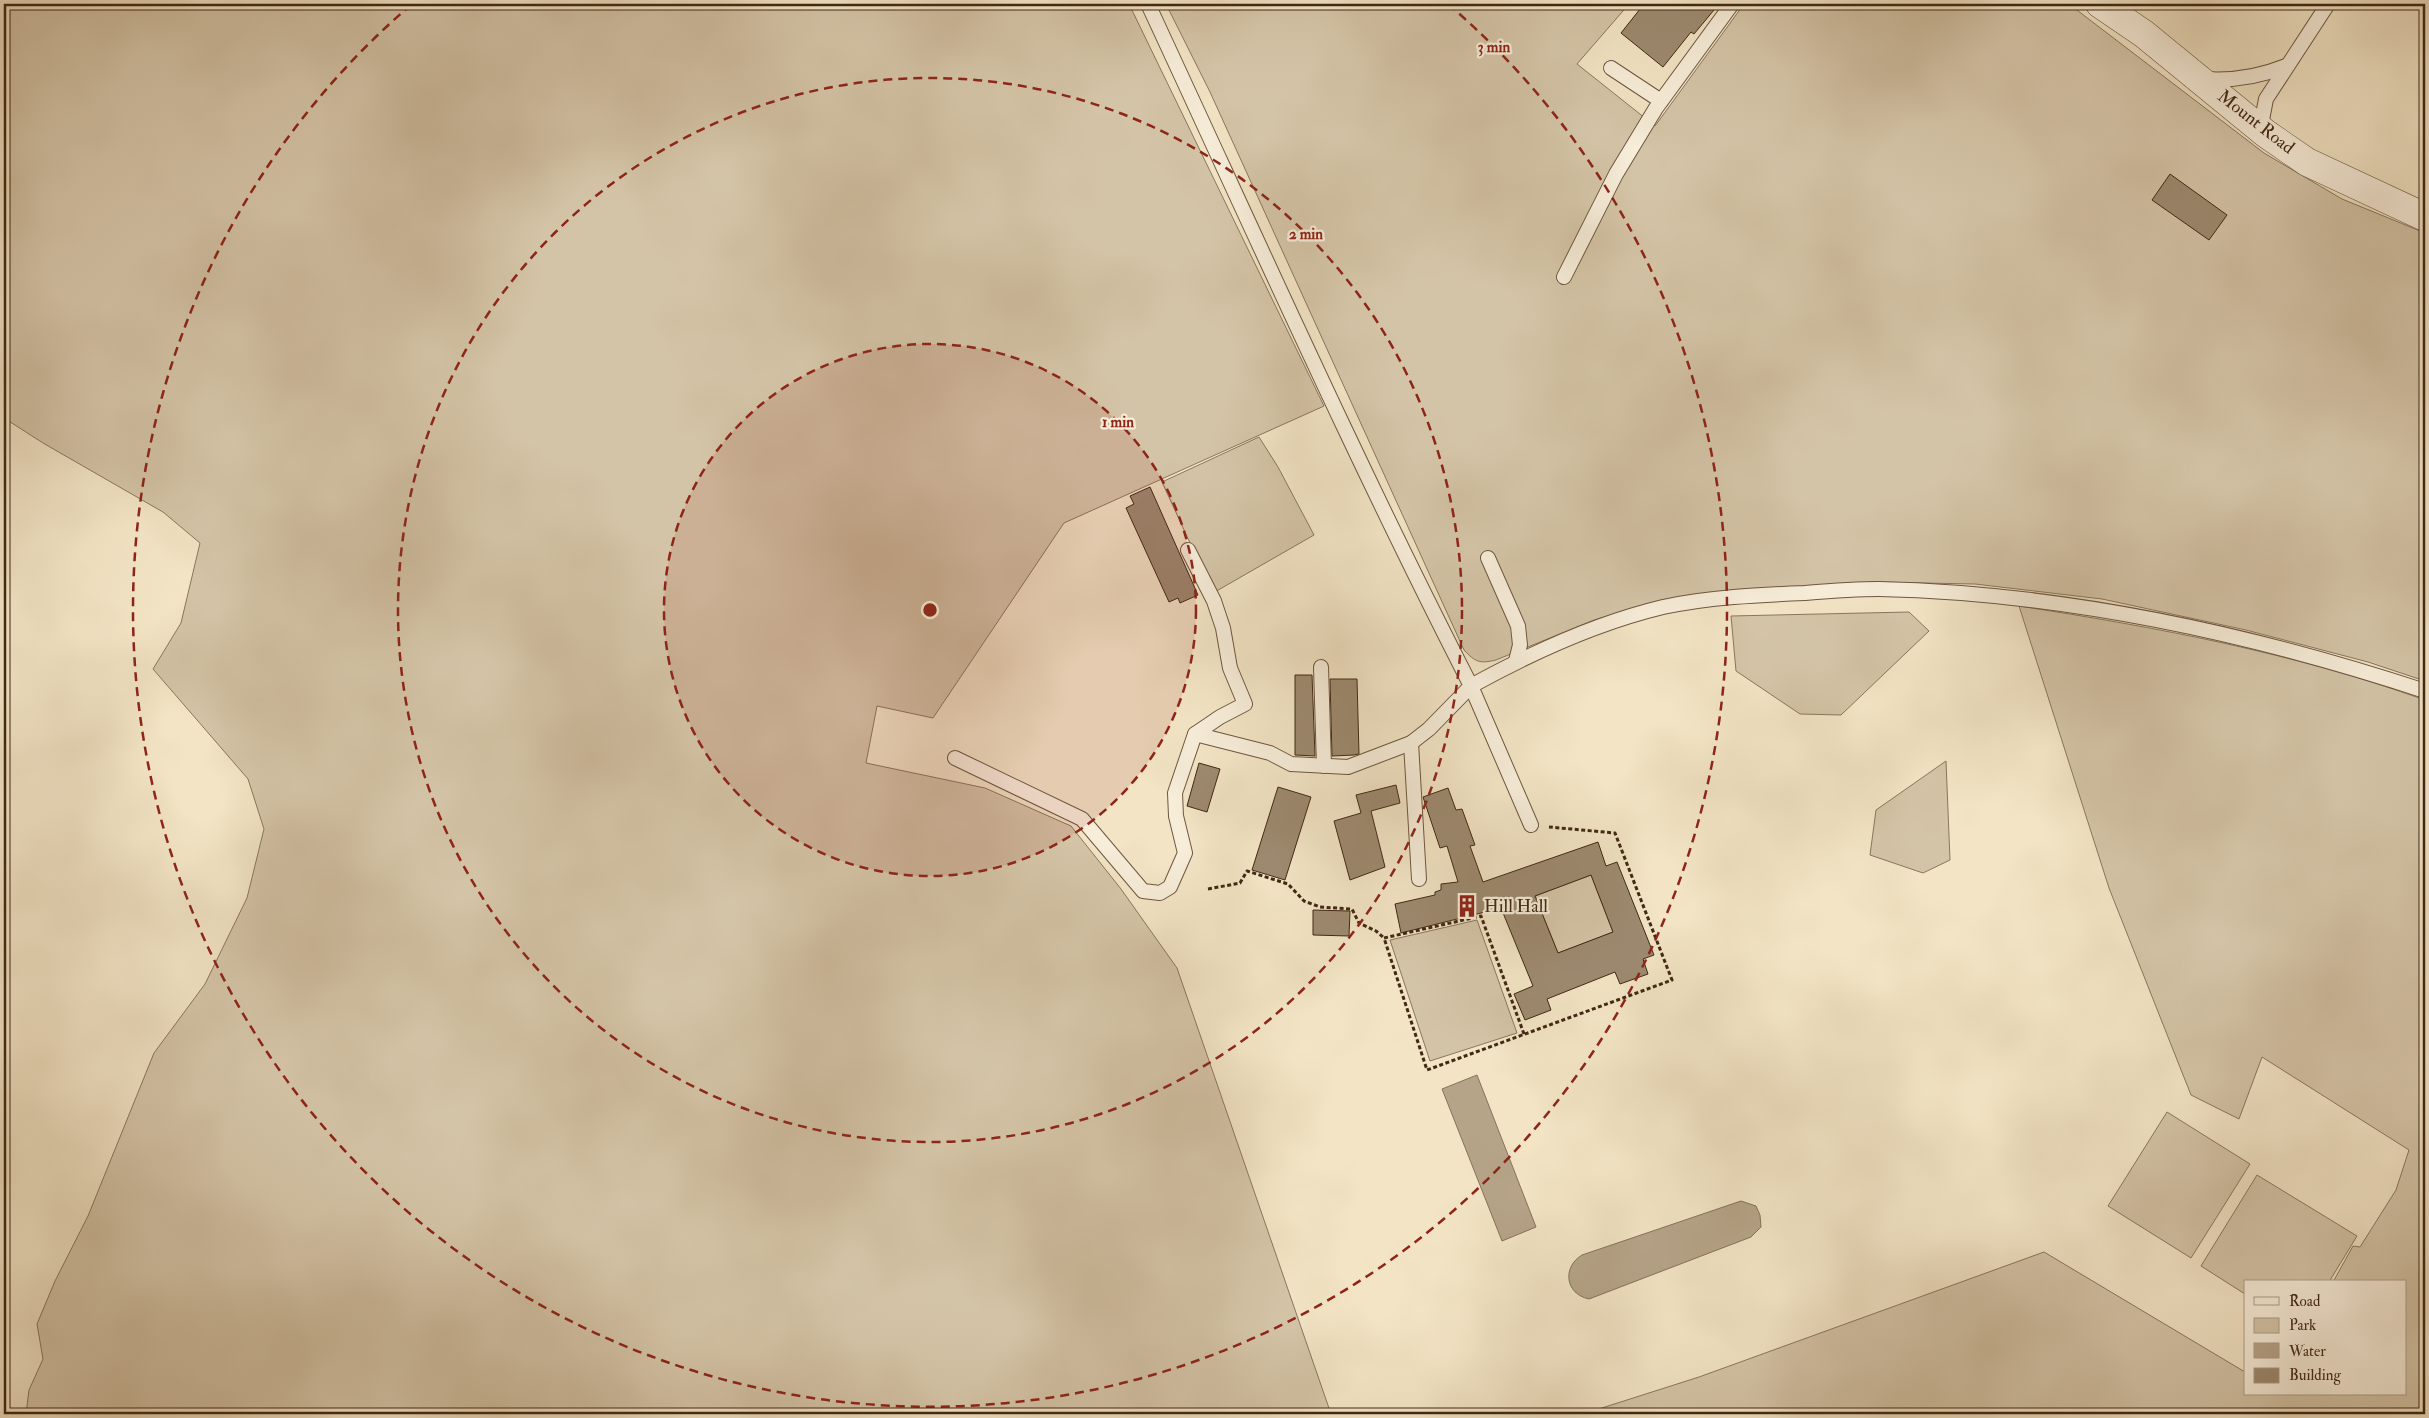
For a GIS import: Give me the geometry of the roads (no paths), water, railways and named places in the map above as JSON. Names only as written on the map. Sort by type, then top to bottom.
[{"type":"street","name":"Mount Road","points":[[2100,4],[2144,34],[2202,79],[2265,132],[2307,162],[2425,217]]},
{"type":"lane","points":[[1148,4],[1312,362],[1410,567],[1471,686],[1531,825]]},
{"type":"lane","points":[[1564,277],[1616,174],[1661,101],[1732,4]]},
{"type":"lane","points":[[2265,132],[2262,120],[2266,99],[2328,4]]},
{"type":"lane","points":[[2202,79],[2236,80],[2264,75],[2287,66]]},
{"type":"lane","points":[[1611,68],[1661,101]]},
{"type":"lane","points":[[955,758],[1082,819],[1143,891],[1160,893],[1170,887],[1185,853],[1176,816],[1175,793],[1195,734],[1245,704],[1230,668],[1223,628],[1214,601],[1188,550]]},
{"type":"lane","points":[[1488,558],[1518,626],[1520,645],[1516,661]]},
{"type":"lane","points":[[1195,734],[1270,753],[1291,764],[1348,767],[1411,742],[1429,729],[1471,686],[1516,661],[1597,627],[1662,608],[1727,596],[1877,589],[1975,594],[2102,608],[2245,639],[2366,671],[2425,691]]},
{"type":"lane","points":[[1321,667],[1324,766]]},
{"type":"lane","points":[[1411,742],[1419,879]]},
{"type":"water","points":[[1477,1075],[1536,1227],[1502,1241],[1442,1089]]},
{"type":"water","points":[[1741,1201],[1756,1206],[1760,1215],[1761,1227],[1751,1237],[1589,1299],[1575,1292],[1571,1286],[1569,1273],[1571,1266],[1582,1255]]},
{"type":"place","name":"Hill Hall","points":[[1467,906]]}]
